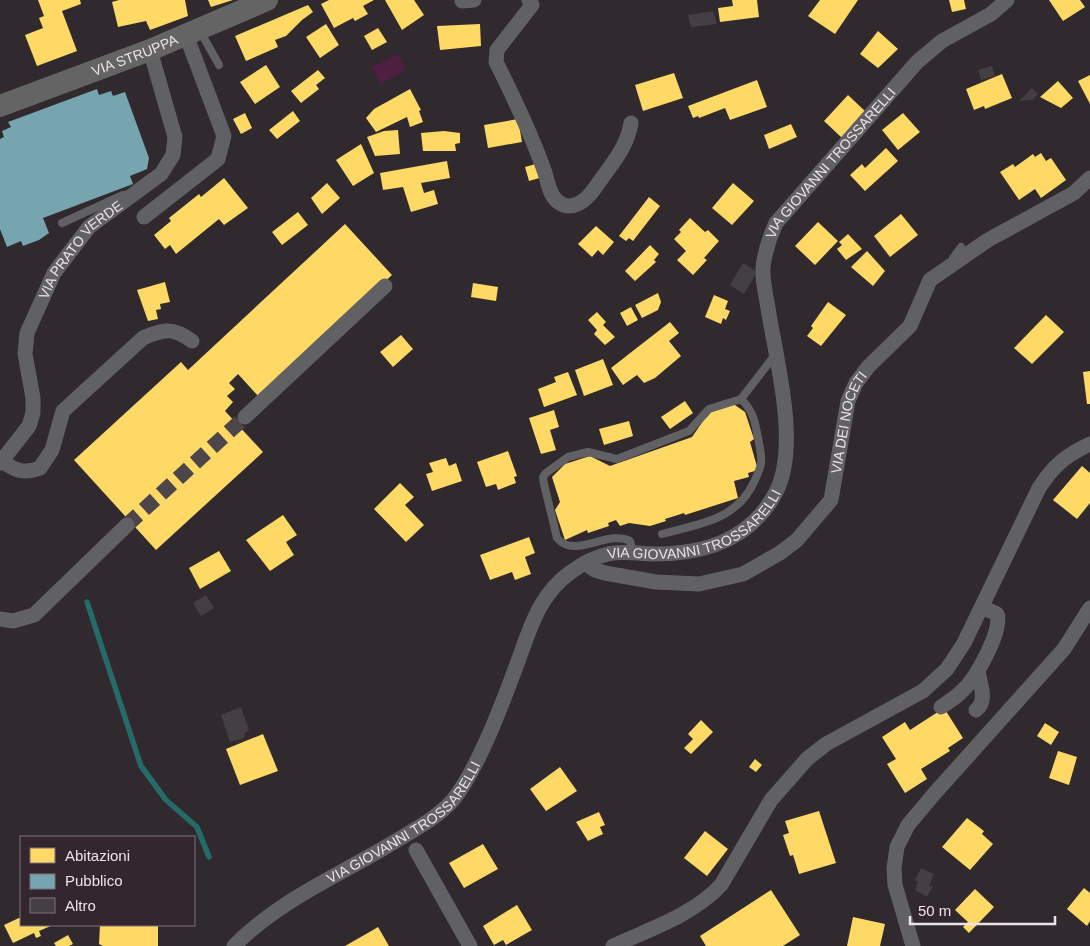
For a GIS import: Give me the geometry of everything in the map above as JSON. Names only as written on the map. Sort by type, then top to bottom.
[{"type":"street","name":"VIA STRUPPA","points":[[0,106],[193,33],[267,0]]},
{"type":"street","points":[[529,0],[532,6],[497,50],[496,62],[534,143],[551,194],[558,202],[569,206],[580,204],[590,196],[629,139],[631,123]]},
{"type":"street","name":"VIA GIOVANNI TROSSARELLI","points":[[234,946],[256,925],[279,908],[420,826],[451,802],[464,786],[506,694],[542,602],[554,586],[585,563],[610,553],[679,553],[700,551],[717,546],[743,531],[766,508],[783,478],[786,458],[785,415],[762,270],[767,241],[776,223],[917,62],[942,41],[991,14],[1006,0]]},
{"type":"street","points":[[144,217],[218,159],[224,136],[193,33]]},
{"type":"street","name":"VIA PRATO VERDE","points":[[1,462],[29,426],[33,413],[33,398],[25,354],[27,333],[54,272],[89,226],[162,174],[173,155],[175,137],[150,50]]},
{"type":"street","name":"VIA DEI NOCETI","points":[[585,563],[595,570],[605,573],[656,582],[699,584],[743,574],[780,553],[797,540],[831,500],[846,410],[856,383],[868,367],[910,326],[930,280],[988,240],[1074,192],[1090,178]]},
{"type":"street","points":[[245,417],[385,286]]},
{"type":"street","points":[[1,462],[15,470],[25,472],[40,468],[52,450],[62,411],[143,338],[154,333],[175,330],[192,341]]},
{"type":"street","points":[[613,946],[671,919],[711,896],[720,885],[771,800],[790,776],[826,744],[923,691],[938,679],[964,643],[1039,488],[1053,467],[1066,456],[1090,444]]},
{"type":"street","points":[[0,619],[13,621],[34,615],[127,525]]},
{"type":"street","points":[[941,707],[963,690],[978,671],[998,626],[999,620],[996,614],[982,607]]},
{"type":"street","points":[[913,946],[895,885],[896,847],[908,825],[934,794],[1064,649],[1090,608]]},
{"type":"street","points":[[976,710],[980,707],[983,699],[978,671]]},
{"type":"street","points":[[416,850],[470,946]]},
{"type":"lane","points":[[193,33],[219,64]]},
{"type":"lane","points":[[62,223],[129,192],[135,194]]},
{"type":"lane","points":[[952,265],[953,258],[961,247]]},
{"type":"lane","points":[[633,552],[630,541],[626,539],[609,539],[570,547],[563,545],[557,538],[544,484],[546,473],[568,457],[588,452],[617,459],[690,431],[709,409],[741,399],[775,355]]},
{"type":"lane","points":[[662,534],[700,524],[732,512],[745,500],[763,462],[753,411],[741,399]]},
{"type":"shaded area","points":[[397,54],[406,70],[380,84],[372,67]]},
{"type":"building: Abitazioni","points":[[38,0],[80,0],[81,4],[62,11],[77,51],[37,66],[25,35],[43,28],[39,18],[44,16]]},
{"type":"building: Abitazioni","points":[[119,0],[185,0],[188,16],[150,30],[146,21],[118,27],[112,2]]},
{"type":"building: Abitazioni","points":[[208,0],[233,0],[211,7]]},
{"type":"building: Abitazioni","points":[[329,0],[374,0],[363,6],[368,14],[355,21],[353,18],[334,28],[321,4]]},
{"type":"building: Abitazioni","points":[[385,0],[414,0],[424,15],[402,30]]},
{"type":"building: Abitazioni","points":[[732,0],[757,0],[759,17],[720,22],[718,8],[733,6]]},
{"type":"building: Abitazioni","points":[[820,0],[858,0],[835,34],[808,16]]},
{"type":"building: Abitazioni","points":[[949,0],[964,0],[966,9],[952,12]]},
{"type":"building: Abitazioni","points":[[1049,0],[1080,0],[1085,7],[1063,21]]},
{"type":"building: Abitazioni","points":[[308,5],[313,12],[286,36],[275,40],[278,47],[246,61],[235,36]]},
{"type":"building: Abitazioni","points":[[326,24],[339,45],[320,58],[306,37]]},
{"type":"building: Abitazioni","points":[[480,24],[481,46],[440,50],[437,26]]},
{"type":"building: Abitazioni","points":[[378,28],[387,42],[372,50],[364,36]]},
{"type":"building: Abitazioni","points":[[878,31],[898,49],[878,68],[860,54]]},
{"type":"building: Abitazioni","points":[[266,65],[280,87],[255,104],[240,82]]},
{"type":"building: Abitazioni","points":[[318,70],[325,78],[316,85],[319,89],[301,103],[291,91]]},
{"type":"building: Abitazioni","points":[[674,73],[683,98],[643,111],[635,85]]},
{"type":"building: Abitazioni","points":[[1002,74],[1012,98],[985,109],[984,106],[974,110],[966,89]]},
{"type":"building: Abitazioni","points":[[1090,75],[1090,104],[1078,81]]},
{"type":"building: Abitazioni","points":[[757,80],[767,107],[730,120],[725,108],[699,118],[698,116],[693,118],[688,106]]},
{"type":"building: Abitazioni","points":[[1058,81],[1073,98],[1061,108],[1040,97]]},
{"type":"building: Abitazioni","points":[[410,89],[421,110],[419,111],[423,122],[410,127],[407,117],[376,132],[366,118],[374,109]]},
{"type":"building: Abitazioni","points":[[848,95],[866,112],[842,138],[824,121]]},
{"type":"building: Abitazioni","points":[[293,111],[300,121],[277,139],[269,130]]},
{"type":"building: Abitazioni","points":[[245,113],[252,128],[241,134],[233,119]]},
{"type":"building: Abitazioni","points":[[903,113],[920,132],[898,150],[882,130]]},
{"type":"building: Abitazioni","points":[[518,119],[522,142],[488,148],[484,125]]},
{"type":"building: Abitazioni","points":[[791,124],[797,137],[769,149],[764,135]]},
{"type":"building: Abitazioni","points":[[398,130],[400,154],[375,156],[367,137],[384,131]]},
{"type":"building: Abitazioni","points":[[444,131],[460,133],[460,143],[455,144],[456,151],[423,151],[421,133]]},
{"type":"building: Abitazioni","points":[[361,144],[374,173],[353,186],[336,160]]},
{"type":"building: Abitazioni","points":[[886,148],[898,161],[865,191],[850,175],[862,164],[865,168]]},
{"type":"building: Abitazioni","points":[[1041,153],[1046,161],[1051,158],[1066,180],[1041,198],[1035,189],[1019,200],[1000,172],[1013,164],[1015,167],[1033,154],[1035,157]]},
{"type":"building: Abitazioni","points":[[447,161],[450,178],[421,183],[424,193],[434,190],[438,204],[411,212],[403,187],[383,190],[380,173]]},
{"type":"building: Abitazioni","points":[[539,163],[543,177],[529,181],[525,167]]},
{"type":"building: Abitazioni","points":[[224,178],[248,208],[224,225],[219,219],[176,254],[170,245],[165,249],[154,235],[171,221],[169,218],[199,194],[201,197]]},
{"type":"building: Abitazioni","points":[[327,183],[340,198],[322,214],[311,198]]},
{"type":"building: Abitazioni","points":[[733,183],[754,201],[732,225],[712,208]]},
{"type":"building: Abitazioni","points":[[649,197],[660,206],[633,241],[629,238],[626,241],[619,236]]},
{"type":"building: Abitazioni","points":[[298,212],[308,225],[282,245],[272,232]]},
{"type":"building: Abitazioni","points":[[901,214],[918,235],[890,257],[874,236]]},
{"type":"building: Abitazioni","points":[[690,218],[705,232],[708,230],[719,241],[704,258],[707,260],[693,275],[677,260],[686,251],[674,239]]},
{"type":"building: Abitazioni","points":[[818,222],[838,241],[815,265],[795,246]]},
{"type":"building: Abitazioni","points":[[345,224],[392,275],[259,397],[238,374],[229,383],[235,389],[227,396],[233,402],[225,411],[263,452],[156,550],[74,460],[181,362],[188,370]]},
{"type":"building: Abitazioni","points":[[596,226],[614,242],[603,255],[598,250],[592,257],[578,244]]},
{"type":"building: Abitazioni","points":[[848,234],[862,249],[846,260],[837,249],[842,245],[839,242]]},
{"type":"building: Abitazioni","points":[[650,245],[659,254],[654,260],[656,262],[635,281],[625,271]]},
{"type":"building: Abitazioni","points":[[867,251],[885,271],[873,286],[851,267]]},
{"type":"building: Abitazioni","points":[[165,282],[170,302],[160,304],[161,309],[156,310],[158,319],[148,321],[137,290]]},
{"type":"building: Abitazioni","points":[[473,283],[498,287],[496,301],[471,297]]},
{"type":"building: Abitazioni","points":[[658,293],[661,302],[658,310],[642,318],[635,305]]},
{"type":"building: Abitazioni","points":[[714,295],[728,301],[725,309],[730,311],[726,320],[723,318],[721,324],[705,317]]},
{"type":"building: Abitazioni","points":[[828,302],[846,315],[821,346],[807,336],[813,328],[811,326]]},
{"type":"building: Abitazioni","points":[[631,307],[638,320],[627,326],[620,313]]},
{"type":"building: Abitazioni","points":[[597,312],[606,322],[603,325],[615,337],[605,345],[594,334],[597,330],[588,320]]},
{"type":"building: Abitazioni","points":[[1046,315],[1064,332],[1032,364],[1014,348]]},
{"type":"building: Abitazioni","points":[[670,322],[679,333],[669,341],[681,356],[655,378],[644,383],[637,375],[623,385],[611,368]]},
{"type":"building: Abitazioni","points":[[401,335],[413,349],[393,367],[380,352]]},
{"type":"building: Abitazioni","points":[[603,359],[613,385],[584,396],[575,370]]},
{"type":"building: Abitazioni","points":[[1090,371],[1090,404],[1087,404],[1083,372]]},
{"type":"building: Abitazioni","points":[[568,372],[577,395],[544,407],[538,389],[556,382],[554,377]]},
{"type":"building: Abitazioni","points":[[685,401],[693,413],[670,429],[661,417]]},
{"type":"building: Abitazioni","points":[[732,403],[745,412],[754,439],[750,442],[758,470],[748,473],[749,477],[734,481],[738,498],[685,515],[684,513],[665,519],[666,521],[650,526],[629,523],[620,526],[616,520],[608,523],[609,526],[588,533],[587,530],[565,540],[555,510],[560,502],[552,477],[565,464],[590,456],[610,466],[692,437],[710,411]]},
{"type":"building: Abitazioni","points":[[554,410],[559,427],[550,430],[556,450],[541,454],[529,418]]},
{"type":"building: Abitazioni","points":[[629,421],[633,436],[604,445],[599,429]]},
{"type":"building: Abitazioni","points":[[508,451],[517,476],[514,477],[516,483],[498,490],[496,484],[486,487],[477,462]]},
{"type":"building: Abitazioni","points":[[446,458],[449,466],[456,463],[462,481],[432,491],[426,474],[433,472],[429,463]]},
{"type":"building: Abitazioni","points":[[1082,466],[1090,473],[1090,503],[1077,519],[1053,500]]},
{"type":"building: Abitazioni","points":[[400,483],[414,497],[405,505],[424,525],[406,542],[374,509]]},
{"type":"building: Abitazioni","points":[[283,515],[297,535],[286,542],[294,555],[270,571],[246,540]]},
{"type":"building: Abitazioni","points":[[529,537],[535,553],[525,557],[531,574],[515,580],[512,572],[490,580],[480,555]]},
{"type":"building: Abitazioni","points":[[219,551],[231,571],[200,589],[189,568]]},
{"type":"building: Abitazioni","points":[[944,708],[963,738],[948,748],[950,751],[921,769],[927,779],[905,793],[887,764],[896,759],[882,737],[905,722],[910,730]]},
{"type":"building: Abitazioni","points":[[701,720],[713,732],[691,754],[684,748],[693,739],[688,734]]},
{"type":"building: Abitazioni","points":[[1045,723],[1059,732],[1051,745],[1037,736]]},
{"type":"building: Abitazioni","points":[[263,734],[278,771],[240,785],[226,749]]},
{"type":"building: Abitazioni","points":[[1058,751],[1077,757],[1069,785],[1049,778]]},
{"type":"building: Abitazioni","points":[[755,759],[762,765],[756,772],[749,767]]},
{"type":"building: Abitazioni","points":[[560,767],[577,791],[546,811],[530,789]]},
{"type":"building: Abitazioni","points":[[819,811],[836,863],[799,874],[793,855],[790,856],[783,835],[789,833],[785,821]]},
{"type":"building: Abitazioni","points":[[599,812],[605,825],[600,827],[603,834],[588,841],[576,822]]},
{"type":"building: Abitazioni","points":[[967,818],[984,831],[982,834],[993,844],[970,870],[942,847]]},
{"type":"building: Abitazioni","points":[[705,831],[728,849],[707,876],[684,858]]},
{"type":"building: Abitazioni","points":[[483,844],[498,869],[464,888],[449,863]]},
{"type":"building: Abitazioni","points":[[1084,888],[1090,893],[1090,921],[1087,926],[1067,909]]},
{"type":"building: Abitazioni","points":[[975,889],[994,907],[969,933],[963,927],[968,922],[955,910]]},
{"type":"building: Abitazioni","points":[[771,890],[800,935],[783,946],[706,946],[700,936]]},
{"type":"building: Abitazioni","points":[[517,905],[532,930],[506,945],[503,940],[494,945],[483,926]]},
{"type":"building: Abitazioni","points":[[20,917],[20,926],[51,926],[39,931],[41,936],[36,938],[34,933],[13,943],[4,925]]},
{"type":"building: Abitazioni","points":[[853,917],[885,924],[880,946],[847,946]]},
{"type":"building: Abitazioni","points":[[100,926],[158,926],[158,946],[103,946],[99,944]]},
{"type":"building: Abitazioni","points":[[378,927],[389,946],[345,946],[373,930]]},
{"type":"building: Abitazioni","points":[[68,935],[73,944],[69,946],[56,946],[54,943]]},
{"type":"building: Pubblico","points":[[97,89],[99,95],[111,91],[113,96],[125,92],[149,158],[147,169],[130,176],[133,184],[43,218],[49,233],[39,240],[23,246],[21,241],[7,247],[0,229],[0,139],[4,137],[2,131],[11,127],[8,122]]},
{"type":"building: Altro","points":[[713,11],[717,24],[691,27],[688,15]]},
{"type":"building: Altro","points":[[992,66],[995,76],[981,80],[978,70]]},
{"type":"building: Altro","points":[[1032,88],[1038,94],[1032,100],[1019,101]]},
{"type":"building: Altro","points":[[743,263],[757,272],[744,294],[730,285]]},
{"type":"building: Altro","points":[[206,595],[214,608],[201,616],[193,603]]},
{"type":"building: Altro","points":[[241,707],[249,730],[245,733],[244,738],[230,742],[221,715]]},
{"type":"building: Altro","points":[[921,868],[934,874],[929,886],[933,886],[927,897],[915,890],[918,882],[915,880]]},
{"type":"waterway","points":[[87,602],[141,766],[166,800],[197,827],[209,857]]},
{"type":"tunnel","points":[[127,525],[245,417]]}]
